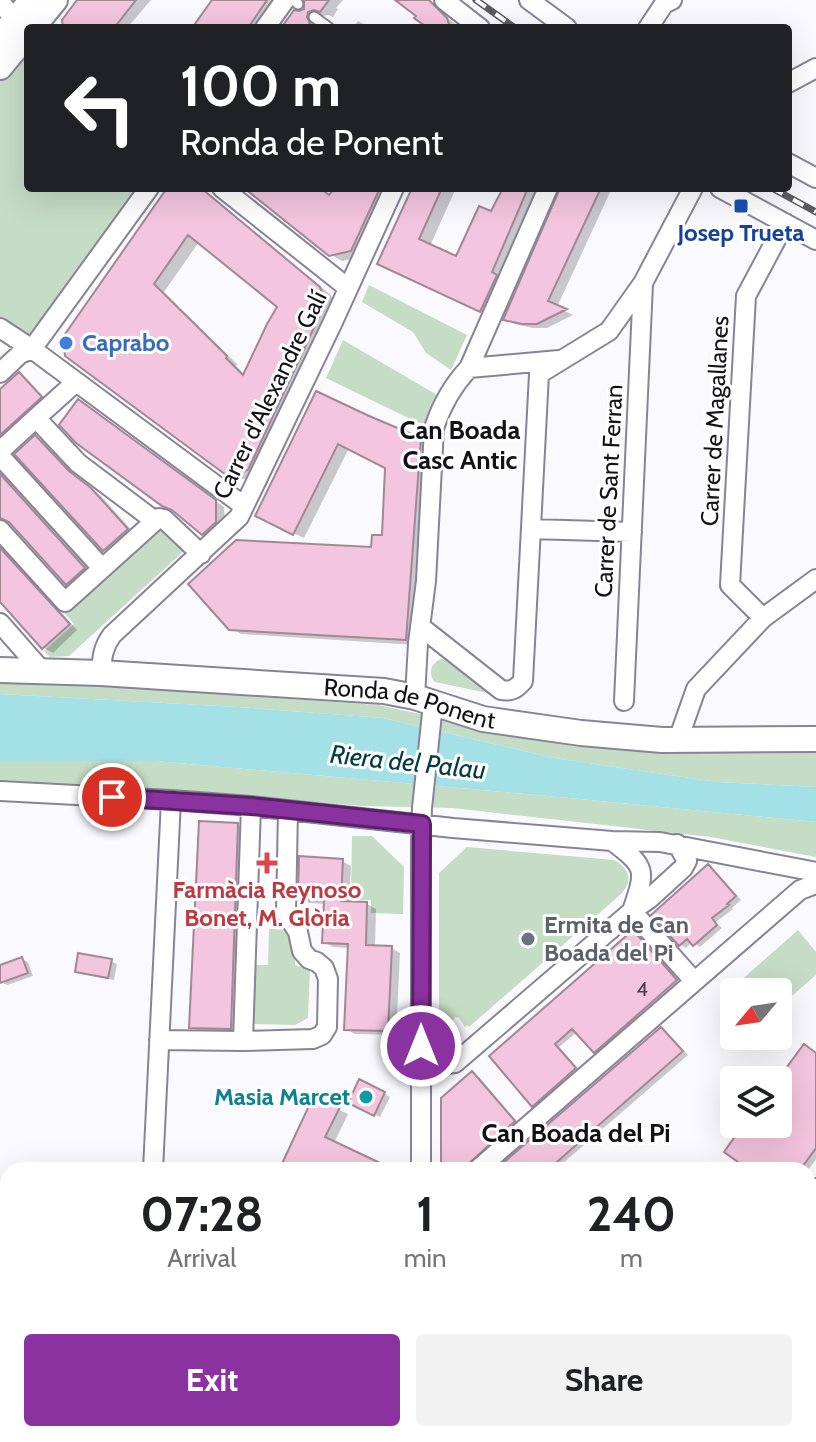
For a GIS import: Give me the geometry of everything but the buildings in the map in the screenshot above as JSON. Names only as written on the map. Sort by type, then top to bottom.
[{"type":"main road","points":[[0,67],[32,0]]},
{"type":"main road","points":[[19,27],[55,0]]},
{"type":"main road","name":"Ronda de Ponent","points":[[0,670],[101,673],[373,690],[424,700],[483,719],[581,733],[678,740],[816,739]]},
{"type":"street","points":[[444,0],[473,24]]},
{"type":"street","points":[[529,0],[562,24]]},
{"type":"street","points":[[651,24],[664,4],[672,0]]},
{"type":"street","points":[[269,24],[292,1]]},
{"type":"street","points":[[792,81],[816,68]]},
{"type":"street","points":[[792,165],[816,178]]},
{"type":"street","points":[[0,373],[20,354],[32,349],[146,192]]},
{"type":"street","points":[[227,192],[348,288]]},
{"type":"street","name":"Carrer d'Alexandre Galí","points":[[101,673],[105,644],[112,635],[239,517],[392,192]]},
{"type":"street","points":[[421,1162],[422,824],[431,729],[415,678],[426,581],[434,428],[441,406],[454,384],[469,368],[546,192]]},
{"type":"street","points":[[421,627],[501,690],[517,689],[523,681],[539,374],[609,331],[643,283],[691,192]]},
{"type":"street","points":[[727,192],[816,240]]},
{"type":"street","name":"Carrer de Magallanes","points":[[763,618],[730,585],[745,311],[746,296],[785,223]]},
{"type":"street","name":"Carrer de Sant Ferran","points":[[624,701],[643,283]]},
{"type":"street","points":[[0,328],[244,506]]},
{"type":"street","points":[[469,368],[562,359]]},
{"type":"street","points":[[76,382],[0,453],[102,568]]},
{"type":"street","points":[[36,418],[78,463],[155,521]]},
{"type":"street","points":[[0,530],[65,602],[159,518],[164,519],[201,554]]},
{"type":"street","points":[[531,529],[632,532]]},
{"type":"street","points":[[678,740],[696,689],[763,618],[816,579]]},
{"type":"street","points":[[0,623],[43,672]]},
{"type":"street","points":[[0,791],[251,806],[612,841],[668,843],[809,870]]},
{"type":"street","points":[[153,1162],[171,800]]},
{"type":"street","points":[[243,1041],[251,806]]},
{"type":"street","points":[[159,1040],[313,1039],[322,1035],[327,1027],[328,979],[324,968],[302,951],[298,932],[286,913],[288,810]]},
{"type":"street","points":[[612,841],[634,858],[640,869],[641,880],[632,911]]},
{"type":"street","points":[[421,1067],[455,1063],[649,899],[687,861],[668,843]]},
{"type":"street","points":[[640,869],[645,858],[668,843]]},
{"type":"street","points":[[486,1162],[694,981],[808,887],[804,882],[809,870]]},
{"type":"street","points":[[632,911],[694,981]]},
{"type":"lane","points":[[314,17],[324,24]]},
{"type":"green space","points":[[24,50],[24,192],[136,192],[30,340],[0,324],[0,77]]},
{"type":"green space","points":[[369,285],[467,335],[451,370],[426,353],[413,332],[362,302]]},
{"type":"green space","points":[[343,340],[439,396],[427,427],[326,378]]},
{"type":"green space","points":[[161,526],[184,551],[69,656],[50,657],[44,651],[74,624],[61,609],[71,609]]},
{"type":"green space","points":[[441,659],[448,660],[497,695],[435,682],[431,669]]},
{"type":"green space","points":[[0,681],[378,705],[462,723],[633,746],[816,752],[816,787],[717,782],[554,758],[383,718],[0,694]]},
{"type":"green space","points":[[0,761],[155,761],[816,822],[816,857],[711,837],[453,808],[363,806],[160,790],[0,782]]},
{"type":"green space","points":[[352,836],[372,836],[404,867],[403,914],[371,913],[371,900],[351,900]]},
{"type":"green space","points":[[467,847],[614,860],[624,867],[628,881],[620,895],[469,1027],[455,1017],[443,1030],[439,1024],[439,873]]},
{"type":"green space","points":[[269,929],[291,930],[294,935],[295,965],[310,970],[308,1018],[295,1025],[251,1024],[252,965],[268,965]]},
{"type":"green space","points":[[798,930],[816,952],[816,975],[792,996],[792,978],[744,978]]},
{"type":"water","name":"Riera del Palau","points":[[0,694],[383,718],[554,758],[717,782],[816,787],[816,822],[155,761],[0,761]]},
{"type":"railway","points":[[476,0],[509,24]]},
{"type":"railway","points":[[779,192],[816,212]]},
{"type":"place","name":"Josep Trueta","points":[[741,206]]},
{"type":"place","name":"Caprabo","points":[[66,343]]},
{"type":"place","name":"Farmàcia Reynoso Bonet, M. Glòria","points":[[267,863]]},
{"type":"place","name":"Ermita de Can Boada del Pi","points":[[528,939]]},
{"type":"place","name":"Masia Marcet","points":[[366,1097]]},
{"type":"district","name":"Can Boada Casc Antic","points":[[460,445]]},
{"type":"district","name":"Can Boada del Pi","points":[[576,1133]]},
{"type":"route","points":[[112,797],[251,806],[422,824],[421,1046]]}]
